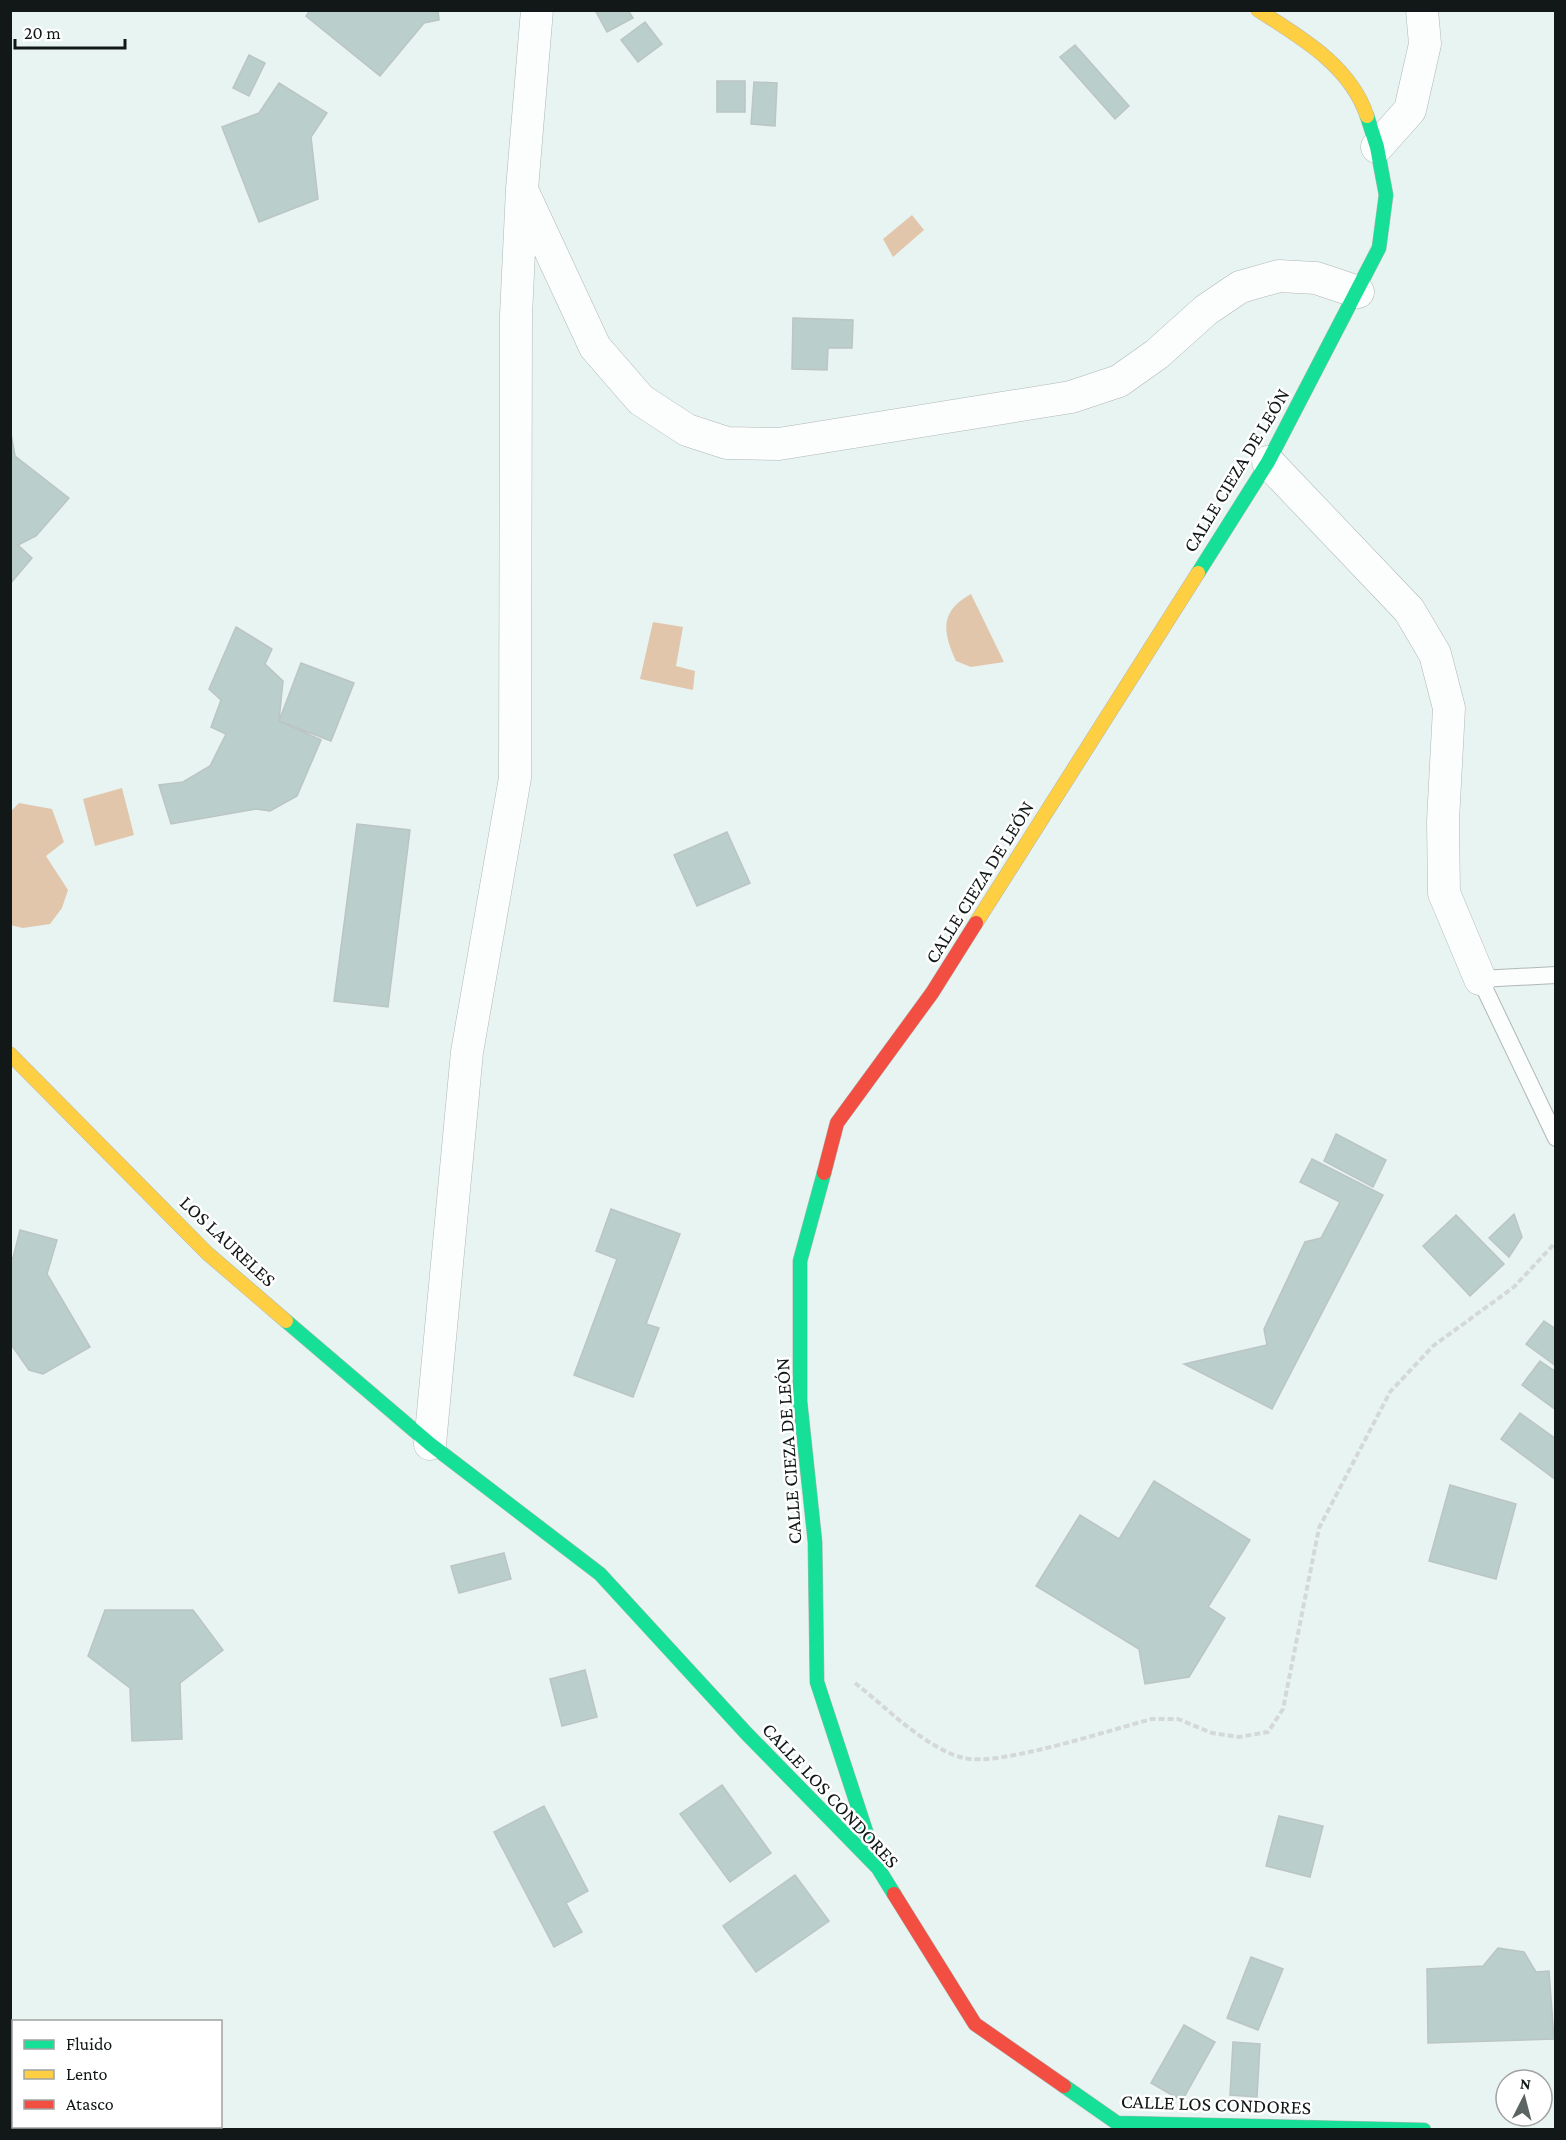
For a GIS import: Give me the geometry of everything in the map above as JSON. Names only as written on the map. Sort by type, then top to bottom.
[{"type":"street","points":[[430,1444],[467,1052],[515,778],[516,315],[522,189],[537,10]]},
{"type":"street","name":"CALLE CIEZA DE LEÓN","points":[[878,1868],[817,1682],[815,1542],[800,1401],[800,1262],[837,1123],[932,993],[1268,462],[1379,248],[1386,195],[1377,147],[1365,111],[1344,75],[1310,43],[1258,10]]},
{"type":"street","points":[[1377,147],[1410,110],[1425,44],[1422,10]]},
{"type":"street","points":[[522,189],[595,346],[641,400],[687,430],[728,444],[779,444],[1071,397],[1119,381],[1157,354],[1206,310],[1240,286],[1280,276],[1316,278],[1358,292]]},
{"type":"street","points":[[1268,462],[1409,610],[1435,654],[1449,708],[1443,821],[1444,893],[1480,979]]},
{"type":"street","name":"LOS LAURELES","points":[[10,1054],[207,1253],[430,1444]]},
{"type":"street","name":"CALLE LOS CONDORES","points":[[430,1444],[600,1574],[747,1734],[878,1868],[975,2024],[1117,2123],[1424,2130]]},
{"type":"lane","points":[[1556,975],[1480,979],[1556,1138]]},
{"type":"path","points":[[817,1653],[932,1744],[964,1758],[993,1760],[1152,1719],[1178,1719],[1212,1733],[1239,1737],[1268,1732],[1283,1709],[1319,1528],[1390,1392],[1434,1346],[1514,1287],[1556,1242]]},
{"type":"shaded area","points":[[912,215],[924,230],[893,257],[883,239]]},
{"type":"shaded area","points":[[971,594],[1004,662],[971,667],[956,661],[948,640],[947,623],[954,607]]},
{"type":"shaded area","points":[[653,622],[683,627],[676,666],[695,671],[693,690],[640,679]]},
{"type":"shaded area","points":[[122,788],[134,835],[95,846],[83,799]]},
{"type":"shaded area","points":[[19,803],[52,809],[64,842],[46,856],[68,890],[62,908],[50,924],[23,928],[10,925],[11,811]]},
{"type":"building","points":[[310,10],[438,10],[439,20],[424,23],[380,76],[306,16]]},
{"type":"building","points":[[595,10],[628,10],[633,18],[607,32]]},
{"type":"building","points":[[645,22],[662,44],[638,62],[621,40]]},
{"type":"building","points":[[1075,45],[1129,106],[1115,119],[1060,57]]},
{"type":"building","points":[[249,55],[265,63],[249,96],[233,88]]},
{"type":"building","points":[[717,81],[745,81],[745,112],[717,112]]},
{"type":"building","points":[[754,82],[777,83],[775,126],[751,124]]},
{"type":"building","points":[[279,83],[327,113],[311,137],[318,199],[259,222],[222,127],[259,113]]},
{"type":"building","points":[[793,318],[853,320],[852,348],[828,348],[827,370],[792,369]]},
{"type":"building","points":[[10,428],[15,456],[69,498],[36,536],[18,545],[32,558],[10,584]]},
{"type":"building","points":[[236,627],[272,649],[265,664],[283,681],[279,721],[321,740],[297,796],[270,811],[256,809],[171,824],[159,785],[183,782],[210,766],[226,734],[211,727],[221,700],[209,689]]},
{"type":"building","points":[[301,663],[354,683],[331,741],[279,721]]},
{"type":"building","points":[[357,824],[410,830],[388,1007],[334,1001]]},
{"type":"building","points":[[727,832],[750,883],[697,906],[674,855]]},
{"type":"building","points":[[1336,1134],[1386,1160],[1373,1187],[1324,1161]]},
{"type":"building","points":[[1312,1159],[1383,1195],[1272,1409],[1184,1364],[1267,1345],[1264,1329],[1305,1242],[1321,1238],[1340,1202],[1300,1182]]},
{"type":"building","points":[[611,1209],[680,1234],[646,1324],[659,1328],[633,1397],[574,1375],[617,1259],[596,1251]]},
{"type":"building","points":[[1514,1214],[1522,1237],[1509,1257],[1489,1238]]},
{"type":"building","points":[[1456,1215],[1504,1264],[1470,1296],[1423,1246]]},
{"type":"building","points":[[20,1230],[57,1240],[47,1274],[90,1347],[43,1374],[29,1370],[10,1343],[10,1257],[13,1258]]},
{"type":"building","points":[[1544,1321],[1556,1329],[1556,1366],[1526,1344]]},
{"type":"building","points":[[1540,1361],[1556,1372],[1556,1410],[1522,1385]]},
{"type":"building","points":[[1520,1413],[1556,1439],[1556,1480],[1501,1439]]},
{"type":"building","points":[[1154,1481],[1250,1540],[1208,1607],[1225,1618],[1189,1677],[1145,1684],[1139,1649],[1036,1586],[1080,1515],[1119,1539]]},
{"type":"building","points":[[1450,1485],[1516,1504],[1496,1579],[1429,1561]]},
{"type":"building","points":[[504,1553],[511,1579],[459,1593],[451,1566]]},
{"type":"building","points":[[105,1610],[193,1610],[223,1650],[180,1683],[182,1739],[132,1741],[130,1688],[88,1656]]},
{"type":"building","points":[[585,1670],[597,1717],[562,1726],[550,1679]]},
{"type":"building","points":[[722,1785],[771,1853],[730,1882],[680,1814]]},
{"type":"building","points":[[544,1806],[588,1891],[566,1903],[582,1932],[554,1947],[494,1832]]},
{"type":"building","points":[[1279,1816],[1323,1826],[1310,1877],[1266,1866]]},
{"type":"building","points":[[795,1875],[829,1921],[756,1972],[723,1926]]},
{"type":"building","points":[[1498,1948],[1524,1952],[1536,1972],[1549,1971],[1554,2039],[1428,2043],[1427,1969],[1483,1966]]},
{"type":"building","points":[[1251,1957],[1283,1969],[1258,2030],[1227,2018]]},
{"type":"building","points":[[1184,2025],[1215,2042],[1182,2101],[1151,2083]]},
{"type":"building","points":[[1233,2042],[1260,2044],[1257,2097],[1230,2095]]},
{"type":"traffic: fast","points":[[1198,573],[1268,462],[1379,248],[1386,195],[1377,147],[1367,116]]},
{"type":"traffic: fast","points":[[824,1173],[800,1261],[800,1401],[815,1542],[817,1682],[878,1868]]},
{"type":"traffic: fast","points":[[286,1321],[430,1444],[600,1574],[747,1734],[878,1868],[894,1894]]},
{"type":"traffic: fast","points":[[1064,2086],[1117,2123],[1424,2130]]},
{"type":"traffic: slow","points":[[1258,10],[1306,42],[1336,67],[1349,82],[1367,116]]},
{"type":"traffic: slow","points":[[976,923],[1198,573]]},
{"type":"traffic: slow","points":[[10,1054],[207,1253],[286,1321]]},
{"type":"traffic: jam","points":[[824,1173],[837,1123],[932,993],[976,923]]},
{"type":"traffic: jam","points":[[894,1894],[975,2024],[1064,2086]]}]
